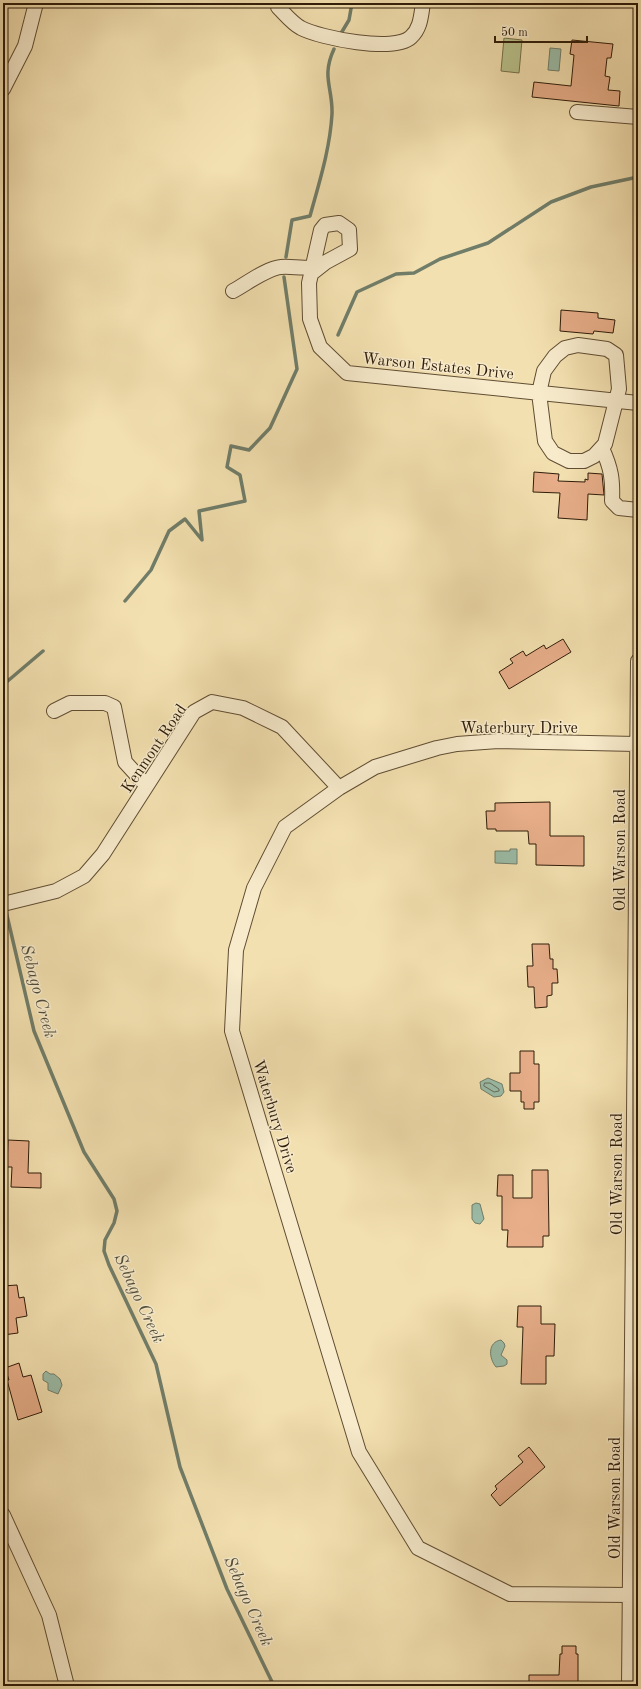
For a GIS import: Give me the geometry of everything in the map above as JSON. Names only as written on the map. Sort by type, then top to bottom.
[{"type":"street","points":[[3,89],[25,46],[36,3]]},
{"type":"street","points":[[278,7],[300,27],[327,38],[386,45],[410,38],[419,27],[423,3]]},
{"type":"street","points":[[577,112],[638,117]]},
{"type":"street","name":"Warson Estates Drive","points":[[233,291],[270,269],[281,267],[312,270],[309,284],[310,319],[312,326],[320,347],[347,373],[638,403]]},
{"type":"street","points":[[578,345],[607,349],[616,355],[618,389],[605,444],[594,456],[584,461],[569,461],[553,453],[545,441],[539,393],[544,371],[555,356],[566,348],[578,345]]},
{"type":"street","points":[[602,448],[611,468],[613,486],[612,502],[619,508],[638,510]]},
{"type":"street","name":"Old Warson Road","points":[[629,1686],[636,744],[638,661]]},
{"type":"street","name":"Kenmont Road","points":[[9,903],[56,891],[84,876],[103,854],[194,712],[212,702],[243,708],[282,727],[339,788]]},
{"type":"street","points":[[54,711],[70,703],[105,703],[114,707],[124,762],[146,785]]},
{"type":"street","name":"Waterbury Drive","points":[[630,1595],[510,1594],[418,1548],[358,1452],[232,1031],[236,950],[254,888],[285,827],[339,788],[375,767],[401,758],[457,744],[498,742],[636,744]]},
{"type":"street","points":[[3,1515],[49,1615],[67,1686]]},
{"type":"green space","points":[[504,38],[522,40],[519,73],[501,71]]},
{"type":"green space","points":[[638,1385],[638,1686],[634,1686]]},
{"type":"water","points":[[550,48],[561,49],[559,71],[548,70]]},
{"type":"water","points":[[510,849],[517,849],[517,864],[495,863],[495,851],[510,851]]},
{"type":"water","points":[[488,1078],[502,1084],[504,1092],[501,1096],[494,1097],[481,1089],[480,1082]]},
{"type":"water","points":[[476,1203],[480,1204],[484,1219],[480,1224],[475,1223],[472,1219],[472,1205]]},
{"type":"water","points":[[501,1340],[505,1346],[501,1355],[507,1360],[507,1364],[496,1367],[492,1360],[491,1347],[496,1341]]},
{"type":"water","points":[[46,1371],[50,1374],[54,1374],[60,1379],[62,1385],[58,1394],[48,1390],[48,1383],[43,1380],[43,1374]]},
{"type":"building","points":[[572,40],[613,44],[611,58],[607,58],[605,76],[610,77],[608,90],[620,91],[619,106],[532,97],[534,82],[571,86],[574,55],[570,54]]},
{"type":"building","points":[[561,310],[598,313],[598,318],[615,320],[613,333],[594,331],[593,334],[560,331]]},
{"type":"building","points":[[534,472],[559,474],[558,481],[585,482],[585,479],[588,480],[588,473],[602,474],[604,495],[588,494],[587,520],[558,518],[560,493],[533,492]]},
{"type":"building","points":[[563,639],[571,652],[509,689],[499,672],[513,663],[510,659],[523,651],[526,656],[544,645],[546,649]]},
{"type":"building","points":[[550,802],[550,836],[584,836],[584,866],[536,865],[536,844],[529,844],[528,831],[496,831],[496,829],[487,829],[486,811],[495,811],[495,803]]},
{"type":"building","points":[[532,944],[549,944],[550,959],[553,959],[553,969],[557,969],[558,983],[552,983],[552,995],[547,996],[547,1007],[535,1008],[534,987],[528,987],[527,966],[533,966]]},
{"type":"building","points":[[520,1051],[534,1051],[534,1064],[539,1064],[539,1102],[534,1102],[534,1109],[524,1109],[524,1102],[521,1102],[521,1091],[510,1091],[510,1073],[520,1073]]},
{"type":"building","points":[[8,1140],[29,1141],[28,1173],[41,1173],[41,1188],[11,1187],[12,1167],[7,1167]]},
{"type":"building","points":[[532,1170],[548,1170],[549,1236],[543,1236],[543,1247],[507,1247],[508,1230],[502,1230],[502,1196],[497,1196],[498,1175],[513,1175],[513,1198],[532,1198]]},
{"type":"building","points":[[17,1285],[19,1298],[24,1297],[27,1316],[16,1318],[18,1333],[3,1335],[3,1286]]},
{"type":"building","points":[[518,1306],[541,1306],[541,1324],[555,1324],[554,1356],[546,1356],[546,1384],[521,1384],[523,1327],[517,1327]]},
{"type":"building","points":[[19,1363],[23,1377],[31,1375],[42,1412],[18,1420],[5,1368]]},
{"type":"building","points":[[529,1447],[545,1467],[500,1506],[491,1495],[497,1489],[495,1486],[523,1462],[518,1456]]},
{"type":"building","points":[[562,1646],[576,1646],[576,1654],[578,1654],[578,1686],[529,1686],[529,1675],[559,1675]]},
{"type":"waterway","points":[[340,35],[349,20],[352,3]]},
{"type":"waterway","points":[[286,257],[292,220],[310,216],[324,166],[332,114],[328,82],[328,67],[334,49]]},
{"type":"waterway","points":[[338,335],[357,292],[396,274],[414,273],[440,259],[488,243],[551,202],[591,187],[638,177]]},
{"type":"waterway","points":[[125,601],[151,570],[169,531],[185,519],[202,540],[199,511],[245,501],[240,475],[227,467],[231,446],[249,450],[270,428],[297,369],[284,277]]},
{"type":"waterway","points":[[3,685],[43,651]]},
{"type":"waterway","name":"Sebago Creek","points":[[5,907],[34,1031],[84,1152],[114,1199],[117,1211],[114,1223],[105,1240],[104,1251],[109,1265],[156,1364],[180,1467],[227,1589],[274,1686]]}]
